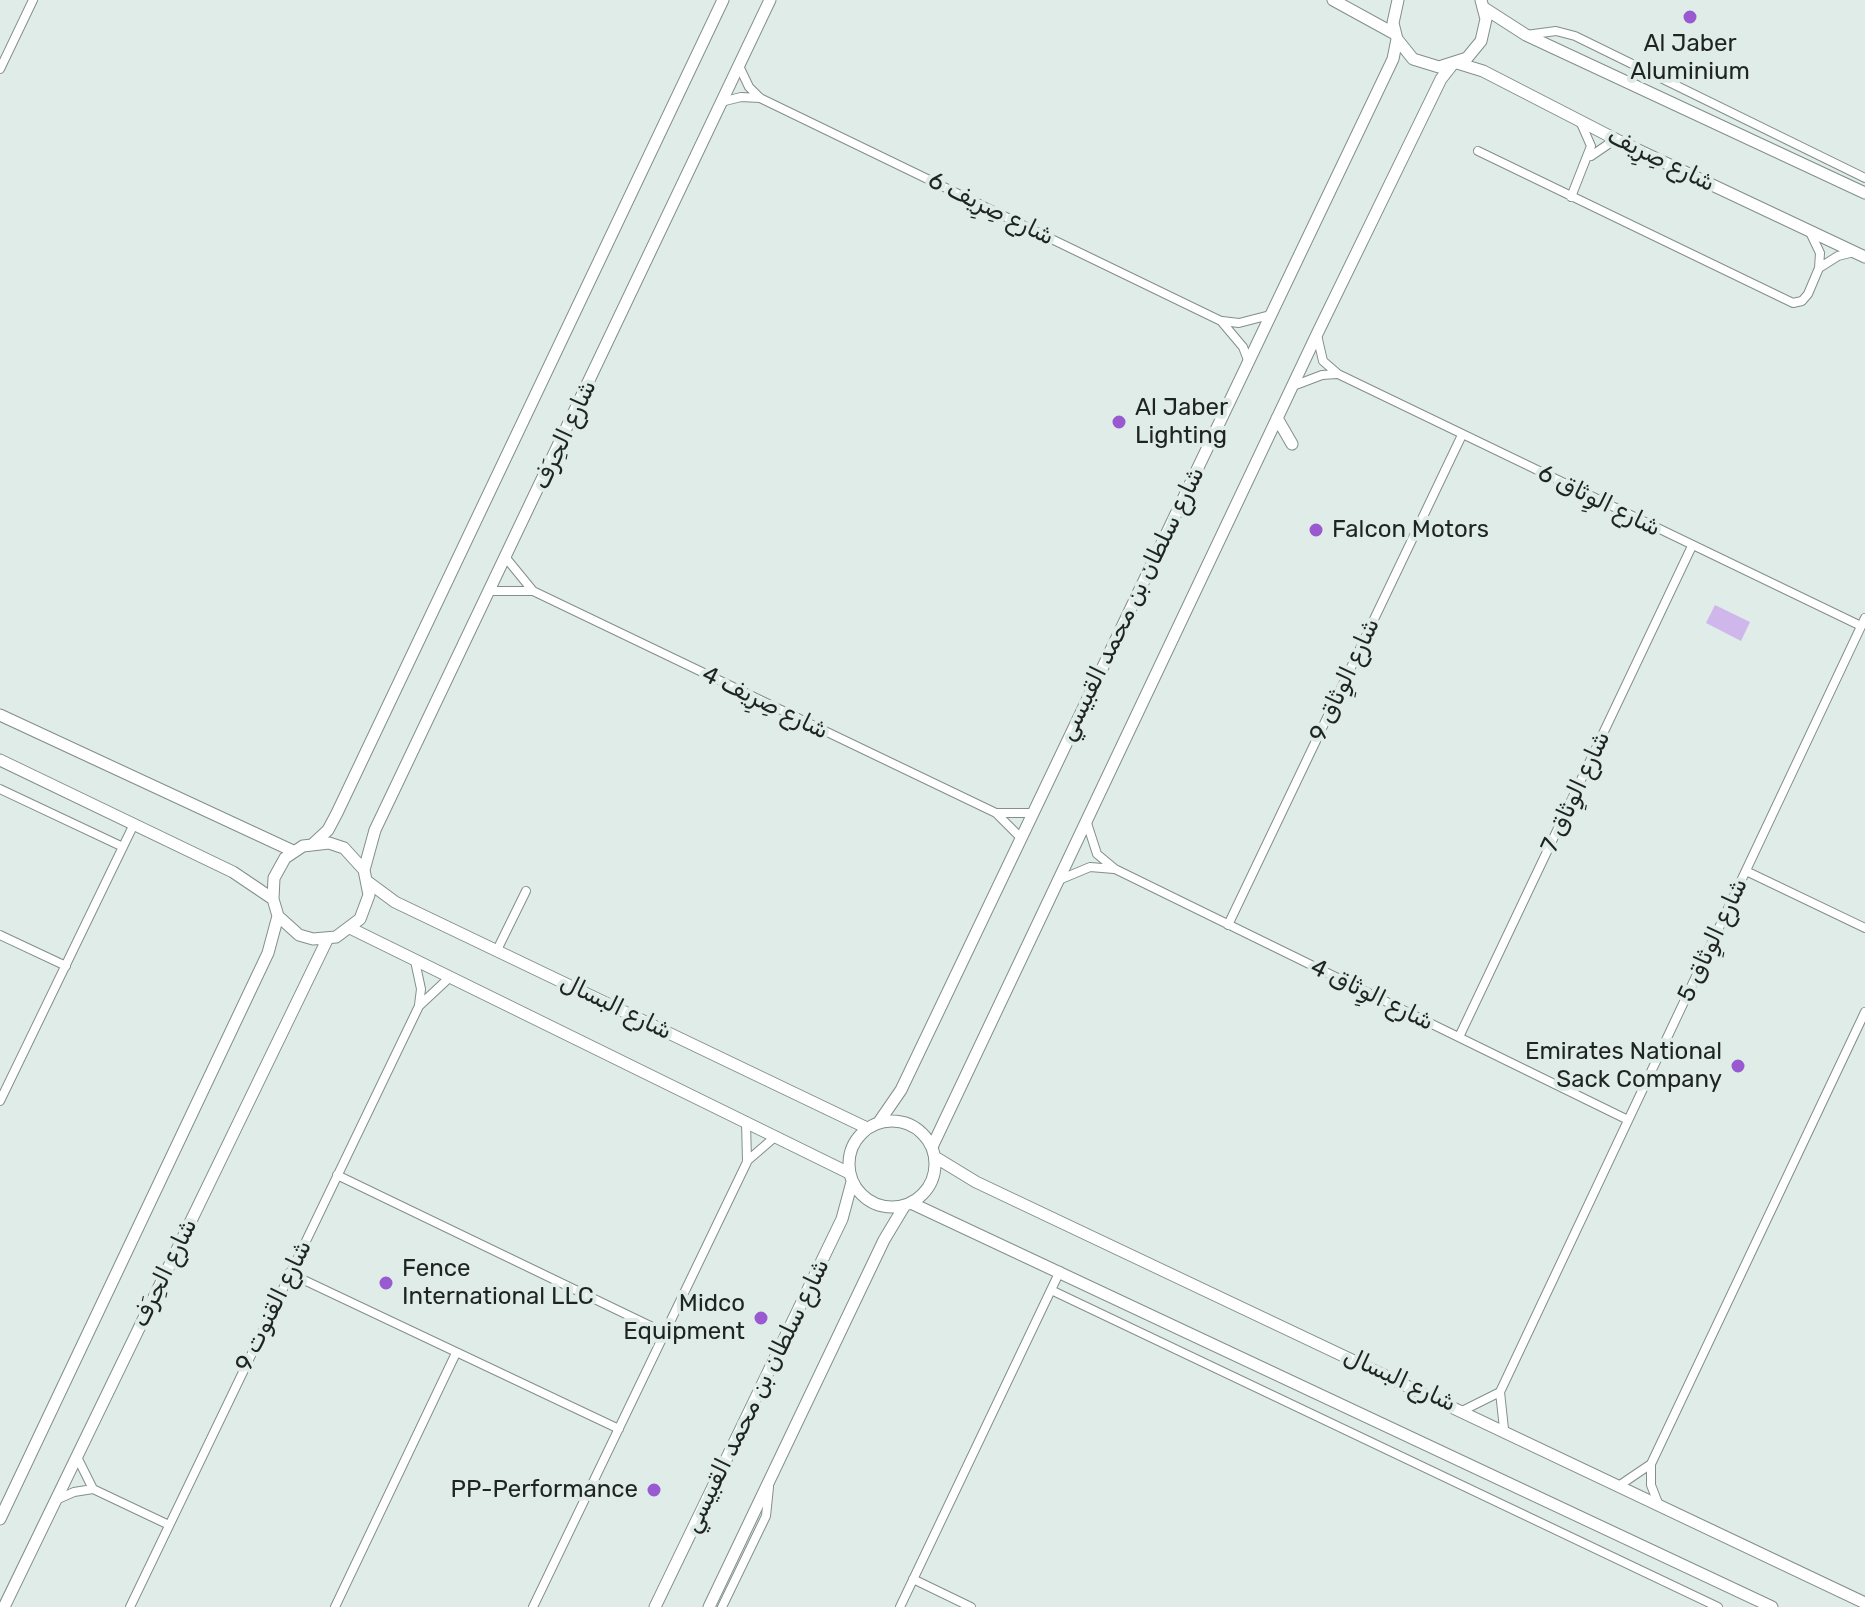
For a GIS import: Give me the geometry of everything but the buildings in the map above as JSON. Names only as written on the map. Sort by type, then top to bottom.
[{"type":"street","points":[[0,69],[33,0]]},
{"type":"street","name":"شارع الحِرَف","points":[[314,843],[328,830],[337,813],[723,0]]},
{"type":"street","name":"شارع الحِرَف","points":[[366,876],[375,830],[770,0]]},
{"type":"street","points":[[1333,0],[1396,36]]},
{"type":"street","name":"شارع سلطان بن محمد القبيسي","points":[[879,1122],[901,1090],[1393,59],[1396,36],[1394,11],[1398,0]]},
{"type":"street","points":[[1482,4],[1526,35],[1865,193]]},
{"type":"street","name":"شارع سلطان بن محمد القبيسي","points":[[933,1152],[1086,820],[1441,79],[1481,41],[1482,4]]},
{"type":"street","points":[[1526,35],[1556,31],[1575,36],[1865,178]]},
{"type":"street","name":"شارع صِرِيف","points":[[1396,36],[1413,59],[1439,67],[1454,64],[1483,71],[1621,142],[1860,254]]},
{"type":"street","points":[[739,65],[749,87],[760,98]]},
{"type":"street","points":[[721,102],[741,97],[760,98]]},
{"type":"street","name":"شارع صِرِيف 6","points":[[760,98],[1221,321],[1243,347],[1248,360]]},
{"type":"street","points":[[1571,197],[1590,156],[1589,137],[1580,121]]},
{"type":"street","points":[[1590,156],[1610,143],[1621,142]]},
{"type":"street","points":[[1478,151],[1793,303],[1802,301],[1808,294],[1819,268],[1820,253],[1809,230]]},
{"type":"street","points":[[1819,268],[1831,259],[1860,254]]},
{"type":"street","points":[[1221,321],[1239,323],[1270,315]]},
{"type":"street","points":[[1317,334],[1323,361],[1338,374]]},
{"type":"street","points":[[1293,386],[1322,375],[1338,374]]},
{"type":"street","name":"شارع الوِثاق 6","points":[[1338,374],[1692,546],[1863,622]]},
{"type":"street","points":[[1277,418],[1292,444]]},
{"type":"street","name":"شارع الوِثاق 9","points":[[1228,925],[1462,435]]},
{"type":"street","name":"شارع الوِثاق 7","points":[[1459,1037],[1692,546]]},
{"type":"street","name":"شارع صِرِيف 4","points":[[506,558],[533,591],[996,813],[1020,837]]},
{"type":"street","name":"شارع صِرِيف 4","points":[[490,591],[533,591]]},
{"type":"street","name":"شارع الوِثاق 5","points":[[1500,1392],[1863,622]]},
{"type":"street","points":[[0,715],[293,851]]},
{"type":"street","points":[[0,760],[233,872],[273,899]]},
{"type":"street","points":[[0,789],[123,847]]},
{"type":"street","name":"شارع صِرِيف 4","points":[[996,813],[1032,813]]},
{"type":"street","name":"شارع الوِثاق 4","points":[[1086,820],[1097,854],[1115,869],[1628,1120]]},
{"type":"street","points":[[0,1101],[134,824]]},
{"type":"street","points":[[314,843],[344,848],[366,876],[366,908],[352,929],[327,940],[299,935],[278,916],[273,899],[274,878],[293,851],[314,843]]},
{"type":"street","points":[[1057,882],[1090,867],[1115,869]]},
{"type":"street","points":[[1746,871],[1865,928]]},
{"type":"street","name":"شارع البسال","points":[[366,876],[395,902],[867,1128]]},
{"type":"street","points":[[497,950],[526,891]]},
{"type":"street","name":"شارع الحِرَف","points":[[0,1519],[268,953],[278,916]]},
{"type":"street","name":"شارع البسال","points":[[352,929],[777,1134],[851,1177]]},
{"type":"street","points":[[0,935],[66,966]]},
{"type":"street","name":"شارع الحِرَف","points":[[4,1607],[327,940]]},
{"type":"street","name":"شارع القنوت 9","points":[[130,1607],[419,1006],[421,989],[415,961]]},
{"type":"street","name":"شارع القنوت 9","points":[[419,1006],[449,978]]},
{"type":"street","points":[[1658,1503],[1651,1485],[1651,1464],[1865,1012]]},
{"type":"street","points":[[746,1120],[747,1162]]},
{"type":"street","points":[[895,1120],[910,1124],[923,1133],[933,1152],[932,1181],[908,1204],[876,1204],[851,1177],[851,1149],[867,1128],[879,1122],[895,1120]]},
{"type":"street","points":[[533,1607],[747,1162],[777,1134]]},
{"type":"street","name":"شارع البسال","points":[[933,1152],[976,1182],[1464,1410],[1865,1603]]},
{"type":"street","points":[[337,1175],[665,1333]]},
{"type":"street","name":"شارع سلطان بن محمد القبيسي","points":[[655,1607],[842,1219],[851,1177]]},
{"type":"street","name":"شارع سلطان بن محمد القبيسي","points":[[709,1607],[884,1240],[908,1204]]},
{"type":"street","name":"شارع البسال","points":[[908,1204],[1060,1270],[1772,1607]]},
{"type":"street","points":[[900,1607],[1060,1270]]},
{"type":"street","points":[[289,1273],[619,1429]]},
{"type":"street","points":[[1051,1290],[1718,1607]]},
{"type":"street","points":[[335,1607],[456,1353]]},
{"type":"street","points":[[1464,1410],[1500,1392],[1504,1429]]},
{"type":"street","points":[[77,1457],[93,1489]]},
{"type":"street","points":[[1620,1485],[1651,1464]]},
{"type":"street","points":[[722,1607],[766,1516],[772,1475]]},
{"type":"street","points":[[56,1500],[74,1492],[93,1489],[169,1525]]},
{"type":"street","points":[[913,1579],[971,1607]]},
{"type":"shaded area","points":[[1715,605],[1750,622],[1741,641],[1706,623]]},
{"type":"place","name":"Al Jaber Aluminium","points":[[1690,17]]},
{"type":"place","name":"Al Jaber Lighting","points":[[1119,422]]},
{"type":"place","name":"Falcon Motors","points":[[1316,530]]},
{"type":"place","name":"Emirates National Sack Company","points":[[1738,1066]]},
{"type":"place","name":"Fence International LLC","points":[[386,1283]]},
{"type":"place","name":"Midco Equipment","points":[[761,1318]]},
{"type":"place","name":"PP-Performance","points":[[654,1490]]}]
